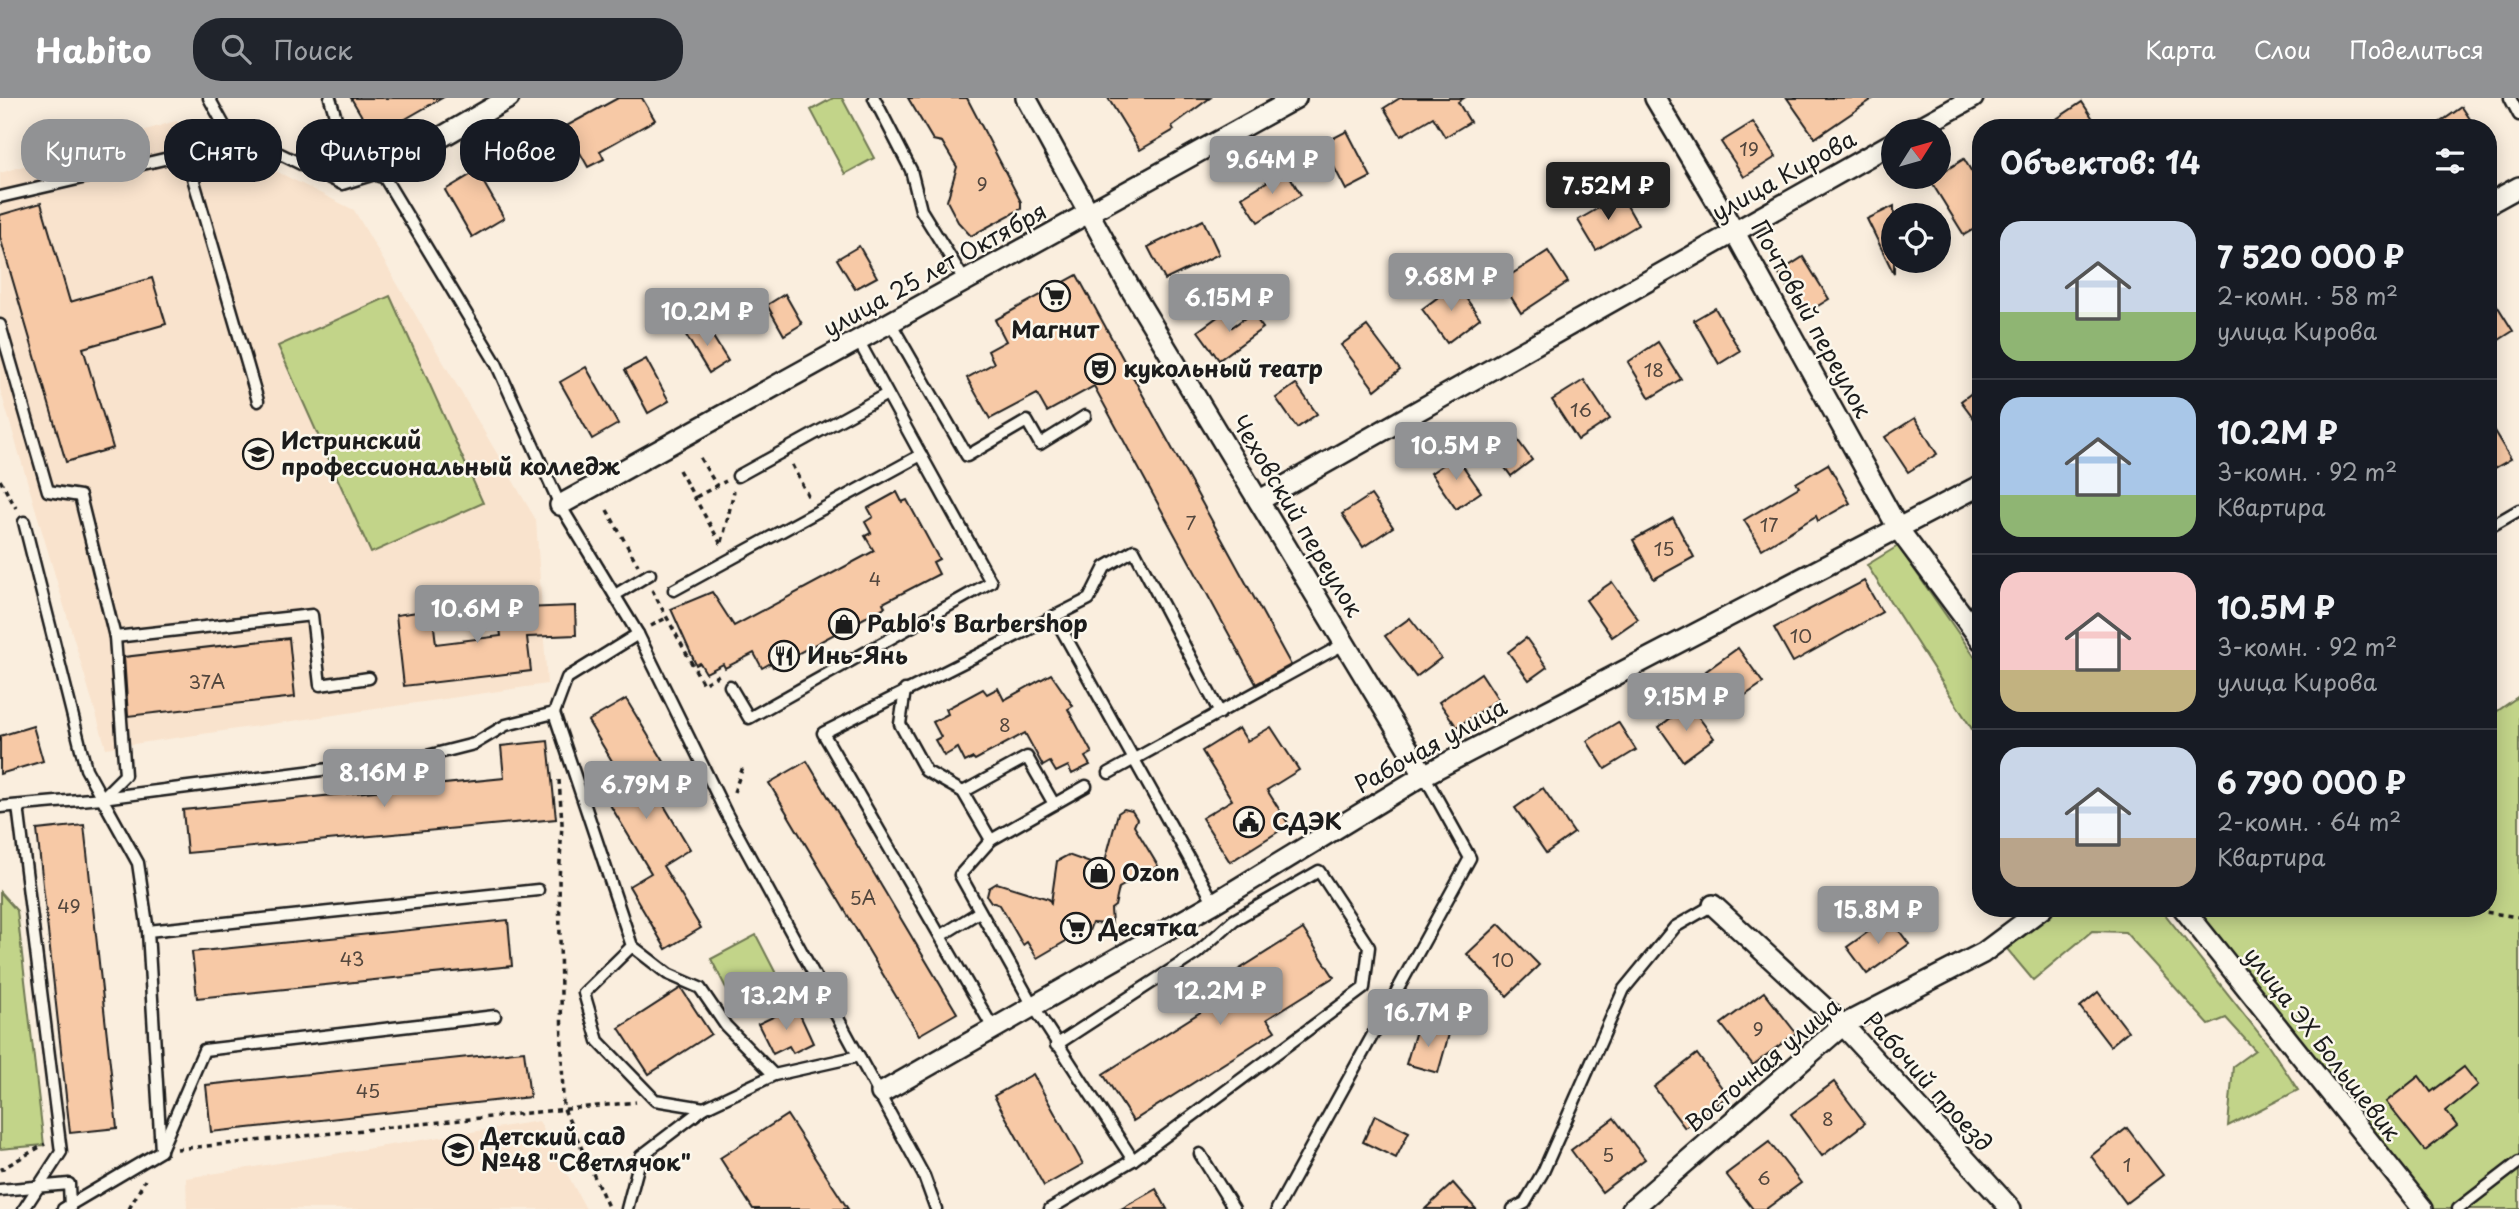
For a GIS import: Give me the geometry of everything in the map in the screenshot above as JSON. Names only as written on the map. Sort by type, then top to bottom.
[{"type":"street","points":[[446,134],[509,98]]},
{"type":"street","name":"Чеховский переулок","points":[[1026,98],[1130,288],[1424,775]]},
{"type":"street","name":"улица 25 лет Октября","points":[[560,505],[1296,98]]},
{"type":"street","name":"Почтовый переулок","points":[[1655,98],[1734,232],[1899,530]]},
{"type":"street","points":[[1935,119],[1973,98]]},
{"type":"street","name":"улица Кирова","points":[[1260,500],[1881,149]]},
{"type":"street","points":[[2497,199],[2519,187]]},
{"type":"street","name":"Рабочая улица","points":[[881,1093],[1032,1004],[1214,903],[1424,775],[1972,490]]},
{"type":"street","points":[[1899,530],[1972,628]]},
{"type":"street","name":"Рабочий проезд","points":[[1713,905],[1843,1025],[2011,1209]]},
{"type":"street","name":"Восточная улица","points":[[1632,1209],[1843,1025],[1983,953],[2031,917]]},
{"type":"street","name":"улица ЭХ Большевик","points":[[2190,917],[2423,1209]]},
{"type":"lane","points":[[209,98],[225,127],[296,162]]},
{"type":"lane","points":[[330,98],[336,119]]},
{"type":"lane","points":[[874,98],[911,170],[921,210],[965,281]]},
{"type":"lane","points":[[2510,98],[2519,115]]},
{"type":"lane","points":[[0,197],[186,154],[258,401]]},
{"type":"lane","points":[[387,182],[496,363],[560,505],[638,634],[726,813],[881,1093],[924,1176],[936,1209]]},
{"type":"lane","points":[[890,322],[967,456],[1027,421],[1040,444],[1086,416]]},
{"type":"lane","points":[[0,326],[48,491],[79,496],[115,637],[125,775],[102,798]]},
{"type":"lane","points":[[730,687],[749,718],[991,582],[858,340]]},
{"type":"lane","points":[[737,476],[887,394]]},
{"type":"lane","points":[[674,590],[921,455]]},
{"type":"lane","points":[[2497,523],[2519,510]]},
{"type":"lane","points":[[24,522],[86,769],[138,863],[148,931],[160,1151]]},
{"type":"lane","points":[[993,1028],[942,935],[823,733],[1089,599],[1105,567],[1134,550],[1220,713]]},
{"type":"lane","points":[[615,595],[648,576]]},
{"type":"lane","points":[[115,637],[313,615],[320,685],[369,678]]},
{"type":"lane","points":[[1054,616],[1214,903]]},
{"type":"lane","points":[[638,634],[567,678],[554,713],[632,946],[668,974],[700,988],[726,1026],[774,1075]]},
{"type":"lane","points":[[1109,773],[1344,644]]},
{"type":"lane","points":[[905,690],[900,724],[926,771],[962,792],[991,840]]},
{"type":"lane","points":[[0,807],[102,798],[423,757],[474,744],[506,725],[554,713]]},
{"type":"lane","points":[[962,792],[1027,757],[1054,804]]},
{"type":"lane","points":[[1277,1209],[1470,858],[1424,775]]},
{"type":"lane","points":[[1086,786],[991,840],[960,875],[1056,1045],[1133,1160]]},
{"type":"lane","points":[[18,806],[61,1152],[24,1209]]},
{"type":"lane","points":[[1050,1209],[1133,1160],[1364,988],[1369,947],[1319,871],[1234,920],[1198,953],[1056,1045]]},
{"type":"lane","points":[[148,931],[538,890]]},
{"type":"lane","points":[[1513,1209],[1525,1203],[1543,1172],[1625,989],[1675,927],[1713,905]]},
{"type":"lane","points":[[942,935],[979,912]]},
{"type":"lane","points":[[632,946],[584,993],[598,1041],[655,1100],[704,1108]]},
{"type":"lane","points":[[63,1209],[160,1151],[204,1050],[495,1016]]},
{"type":"lane","points":[[627,1209],[641,1156],[704,1108],[774,1075],[859,1056]]},
{"type":"lane","points":[[1200,1154],[1234,1209]]},
{"type":"lane","points":[[2458,1209],[2519,1162]]},
{"type":"lane","points":[[0,1190],[69,1184],[70,1209]]},
{"type":"path","points":[[784,450],[817,512]]},
{"type":"path","points":[[700,458],[717,486]]},
{"type":"path","points":[[679,470],[730,560]]},
{"type":"path","points":[[695,498],[737,476]]},
{"type":"path","points":[[721,544],[737,476]]},
{"type":"path","points":[[0,480],[24,522]]},
{"type":"path","points":[[607,510],[648,576],[703,684],[723,673],[730,687]]},
{"type":"path","points":[[726,813],[744,764]]},
{"type":"path","points":[[558,768],[562,823],[559,880],[562,1107],[609,1209]]},
{"type":"path","points":[[2497,914],[2519,917]]},
{"type":"path","points":[[160,1151],[562,1107],[655,1100]]},
{"type":"path","points":[[0,1170],[59,1136]]},
{"type":"shaded area","name":"Истринский профессиональный колледж","points":[[164,125],[164,182],[282,182],[282,174],[354,210],[536,520],[547,684],[106,748],[0,389],[0,173],[21,167],[21,182],[150,182],[150,129]]},
{"type":"shaded area","name":"Детский сад №48 \"Светлячок\"","points":[[539,1121],[586,1209],[187,1209],[186,1178]]},
{"type":"green space","points":[[833,98],[842,98],[874,158],[845,174],[811,110]]},
{"type":"green space","points":[[390,296],[483,503],[371,553],[278,346]]},
{"type":"green space","points":[[1898,546],[1972,653],[1972,729],[1867,565]]},
{"type":"green space","points":[[2519,696],[2519,1209],[2423,1209],[2190,917],[2497,917],[2497,711]]},
{"type":"green space","points":[[0,892],[17,911],[44,1145],[0,1149]]},
{"type":"green space","points":[[2047,917],[2167,917],[2269,1046],[2298,1090],[2228,1126],[2233,1066],[2255,1050],[2226,1018],[2209,1025],[2125,932],[2092,931],[2033,980],[2007,949]]},
{"type":"green space","points":[[756,935],[785,991],[740,1015],[711,959]]},
{"type":"building","points":[[351,98],[442,98],[405,119],[363,119]]},
{"type":"building","points":[[618,98],[642,98],[655,120],[600,151],[604,159],[588,167],[580,153],[579,119]]},
{"type":"building","points":[[908,98],[967,98],[1021,202],[1021,209],[971,236],[958,222],[947,201],[957,167],[942,142],[933,140]]},
{"type":"building","points":[[1108,98],[1210,98],[1172,126],[1174,130],[1140,150]]},
{"type":"building","points":[[1400,98],[1464,98],[1458,102],[1470,122],[1445,137],[1433,117],[1401,136],[1384,108]]},
{"type":"building","points":[[1787,98],[1874,98],[1815,138]]},
{"type":"building","points":[[2082,102],[2093,119],[2056,119]]},
{"type":"building","points":[[2462,107],[2470,119],[2445,119]]},
{"type":"building","points":[[1753,122],[1776,157],[1744,177],[1721,142]]},
{"type":"building","points":[[1347,131],[1371,177],[1346,190],[1322,144]]},
{"type":"building","points":[[1964,159],[1972,172],[1972,230],[1964,235],[1951,214],[1951,203],[1944,203],[1936,189],[1951,189],[1951,167]]},
{"type":"building","points":[[1286,170],[1301,195],[1258,222],[1242,197]]},
{"type":"building","points":[[460,181],[483,182],[504,218],[472,237],[445,190]]},
{"type":"building","points":[[1621,195],[1638,225],[1596,250],[1578,220]]},
{"type":"building","points":[[41,203],[70,302],[152,278],[166,324],[83,348],[113,448],[66,462],[0,237],[0,215]]},
{"type":"building","points":[[1881,212],[1881,248],[1867,219]]},
{"type":"building","points":[[1203,220],[1219,254],[1165,280],[1148,247]]},
{"type":"building","points":[[859,246],[877,277],[855,289],[837,259]]},
{"type":"building","points":[[1548,251],[1568,282],[1521,313],[1501,281]]},
{"type":"building","points":[[1803,257],[1829,299],[1805,314],[1778,273]]},
{"type":"building","points":[[1077,275],[1291,665],[1256,684],[1094,386],[1047,412],[1037,394],[990,419],[967,378],[994,363],[988,351],[1006,341],[995,320]]},
{"type":"building","points":[[1456,284],[1480,318],[1447,343],[1422,309]]},
{"type":"building","points":[[785,294],[802,324],[784,335],[767,305]]},
{"type":"building","points":[[2497,305],[2513,331],[2497,341]]},
{"type":"building","points":[[1715,308],[1740,351],[1719,364],[1694,320]]},
{"type":"building","points":[[1223,313],[1232,327],[1252,313],[1263,328],[1219,360],[1198,331]]},
{"type":"building","points":[[705,324],[728,361],[709,373],[686,335]]},
{"type":"building","points":[[1367,326],[1400,370],[1375,390],[1341,345]]},
{"type":"building","points":[[1658,342],[1681,379],[1650,398],[1628,362]]},
{"type":"building","points":[[646,359],[669,401],[648,413],[625,370]]},
{"type":"building","points":[[586,367],[618,424],[592,439],[560,382]]},
{"type":"building","points":[[1584,380],[1610,419],[1578,440],[1552,400]]},
{"type":"building","points":[[1296,384],[1317,414],[1297,428],[1276,398]]},
{"type":"building","points":[[1972,393],[1972,416],[1961,401]]},
{"type":"building","points":[[1915,418],[1937,454],[1908,472],[1885,437]]},
{"type":"building","points":[[1509,428],[1532,460],[1511,476],[1488,444]]},
{"type":"building","points":[[2497,436],[2511,459],[2497,467]]},
{"type":"building","points":[[1456,456],[1481,492],[1456,509],[1431,473]]},
{"type":"building","points":[[1828,464],[1850,503],[1818,521],[1816,516],[1762,549],[1744,520],[1799,487],[1796,483]]},
{"type":"building","points":[[897,492],[902,502],[907,500],[939,559],[933,562],[939,574],[883,603],[885,607],[773,667],[771,663],[762,668],[754,653],[725,668],[723,664],[706,673],[700,663],[696,665],[671,609],[712,592],[734,626],[874,551],[865,536],[871,533],[865,522],[873,517],[868,508]]},
{"type":"building","points":[[1371,495],[1393,527],[1363,547],[1342,514]]},
{"type":"building","points":[[1673,518],[1694,557],[1654,579],[1633,540]]},
{"type":"building","points":[[1864,581],[1882,612],[1793,662],[1774,628]]},
{"type":"building","points":[[1612,582],[1638,619],[1612,637],[1586,600]]},
{"type":"building","points":[[523,604],[523,608],[575,606],[576,635],[527,637],[531,671],[404,686],[396,615],[432,610],[436,644],[501,636],[497,607]]},
{"type":"building","points":[[1410,618],[1441,658],[1416,677],[1385,636]]},
{"type":"building","points":[[289,638],[295,697],[128,716],[124,657]]},
{"type":"building","points":[[1526,638],[1547,667],[1529,680],[1508,652]]},
{"type":"building","points":[[1738,648],[1763,683],[1731,705],[1706,671]]},
{"type":"building","points":[[1481,673],[1498,699],[1457,727],[1439,702]]},
{"type":"building","points":[[1051,674],[1073,706],[1068,709],[1092,753],[1085,757],[1090,765],[1072,774],[1068,766],[1056,772],[1050,762],[1043,766],[1025,733],[975,760],[973,758],[965,762],[958,748],[944,756],[935,740],[941,737],[933,722],[948,714],[946,709],[983,689],[987,694],[998,688],[1004,700]]},
{"type":"building","points":[[626,699],[669,770],[650,782],[690,849],[663,866],[701,928],[666,949],[629,886],[651,873],[609,803],[630,791],[588,721]]},
{"type":"building","points":[[1689,704],[1714,738],[1683,761],[1659,727]]},
{"type":"building","points":[[1618,722],[1636,750],[1605,769],[1587,741]]},
{"type":"building","points":[[33,726],[43,761],[0,774],[0,736]]},
{"type":"building","points":[[1271,727],[1299,770],[1267,790],[1289,825],[1230,862],[1202,818],[1232,800],[1202,751],[1239,728],[1247,741]]},
{"type":"building","points":[[548,741],[556,819],[187,853],[183,810],[504,778],[501,746]]},
{"type":"building","points":[[807,761],[957,1013],[919,1035],[769,783]]},
{"type":"building","points":[[1543,788],[1574,833],[1546,853],[1515,808]]},
{"type":"building","points":[[1124,809],[1132,811],[1137,819],[1134,826],[1158,866],[1119,888],[1115,906],[1111,909],[1112,924],[1092,923],[1086,939],[1073,937],[1037,958],[1027,942],[1023,945],[1000,905],[991,902],[987,896],[989,888],[997,883],[1049,899],[1051,903],[1057,861],[1068,855],[1107,869],[1104,865],[1118,813]]},
{"type":"building","points":[[84,825],[117,1128],[70,1133],[37,830]]},
{"type":"building","points":[[1889,917],[1909,944],[1867,974],[1847,947]]},
{"type":"building","points":[[508,920],[512,966],[197,998],[192,952]]},
{"type":"building","points":[[1499,924],[1539,965],[1507,996],[1467,954]]},
{"type":"building","points":[[1303,929],[1334,977],[1267,1019],[1275,1031],[1133,1121],[1103,1074],[1243,985],[1235,972]]},
{"type":"building","points":[[681,988],[711,1034],[649,1074],[619,1028]]},
{"type":"building","points":[[1764,992],[1796,1033],[1753,1065],[1721,1024]]},
{"type":"building","points":[[2098,992],[2128,1031],[2110,1046],[2080,1007]]},
{"type":"building","points":[[796,1006],[813,1043],[793,1053],[789,1046],[773,1054],[758,1024]]},
{"type":"building","points":[[1418,1024],[1449,1034],[1438,1073],[1406,1064]]},
{"type":"building","points":[[524,1051],[530,1097],[211,1132],[206,1085]]},
{"type":"building","points":[[1697,1054],[1728,1096],[1685,1128],[1654,1087]]},
{"type":"building","points":[[2464,1067],[2478,1085],[2446,1111],[2457,1126],[2425,1151],[2386,1102],[2419,1076],[2431,1092]]},
{"type":"building","points":[[1033,1074],[1083,1164],[1044,1186],[994,1096]]},
{"type":"building","points":[[1834,1082],[1865,1123],[1822,1156],[1791,1114]]},
{"type":"building","points":[[787,1115],[848,1209],[753,1209],[720,1158]]},
{"type":"building","points":[[1375,1115],[1409,1132],[1396,1158],[1363,1142]]},
{"type":"building","points":[[1614,1118],[1645,1159],[1602,1192],[1571,1150]]},
{"type":"building","points":[[2127,1128],[2163,1175],[2126,1203],[2091,1156]]},
{"type":"building","points":[[1769,1142],[1801,1183],[1766,1209],[1753,1209],[1726,1174]]},
{"type":"building","points":[[1453,1183],[1476,1209],[1425,1209]]},
{"type":"building","points":[[1156,1189],[1167,1209],[1121,1209]]},
{"type":"place","name":"Магнит","points":[[1055,296]]},
{"type":"place","name":"кукольный театр","points":[[1100,369]]},
{"type":"place","name":"Истринский профессиональный колледж","points":[[258,454]]},
{"type":"place","name":"Pablo's Barbershop","points":[[844,624]]},
{"type":"place","name":"Инь-Янь","points":[[784,656]]},
{"type":"place","name":"СДЭК","points":[[1249,822]]},
{"type":"place","name":"Ozon","points":[[1099,873]]},
{"type":"place","name":"Десятка","points":[[1076,928]]},
{"type":"place","name":"Детский сад №48 \"Светлячок\"","points":[[458,1150]]}]
